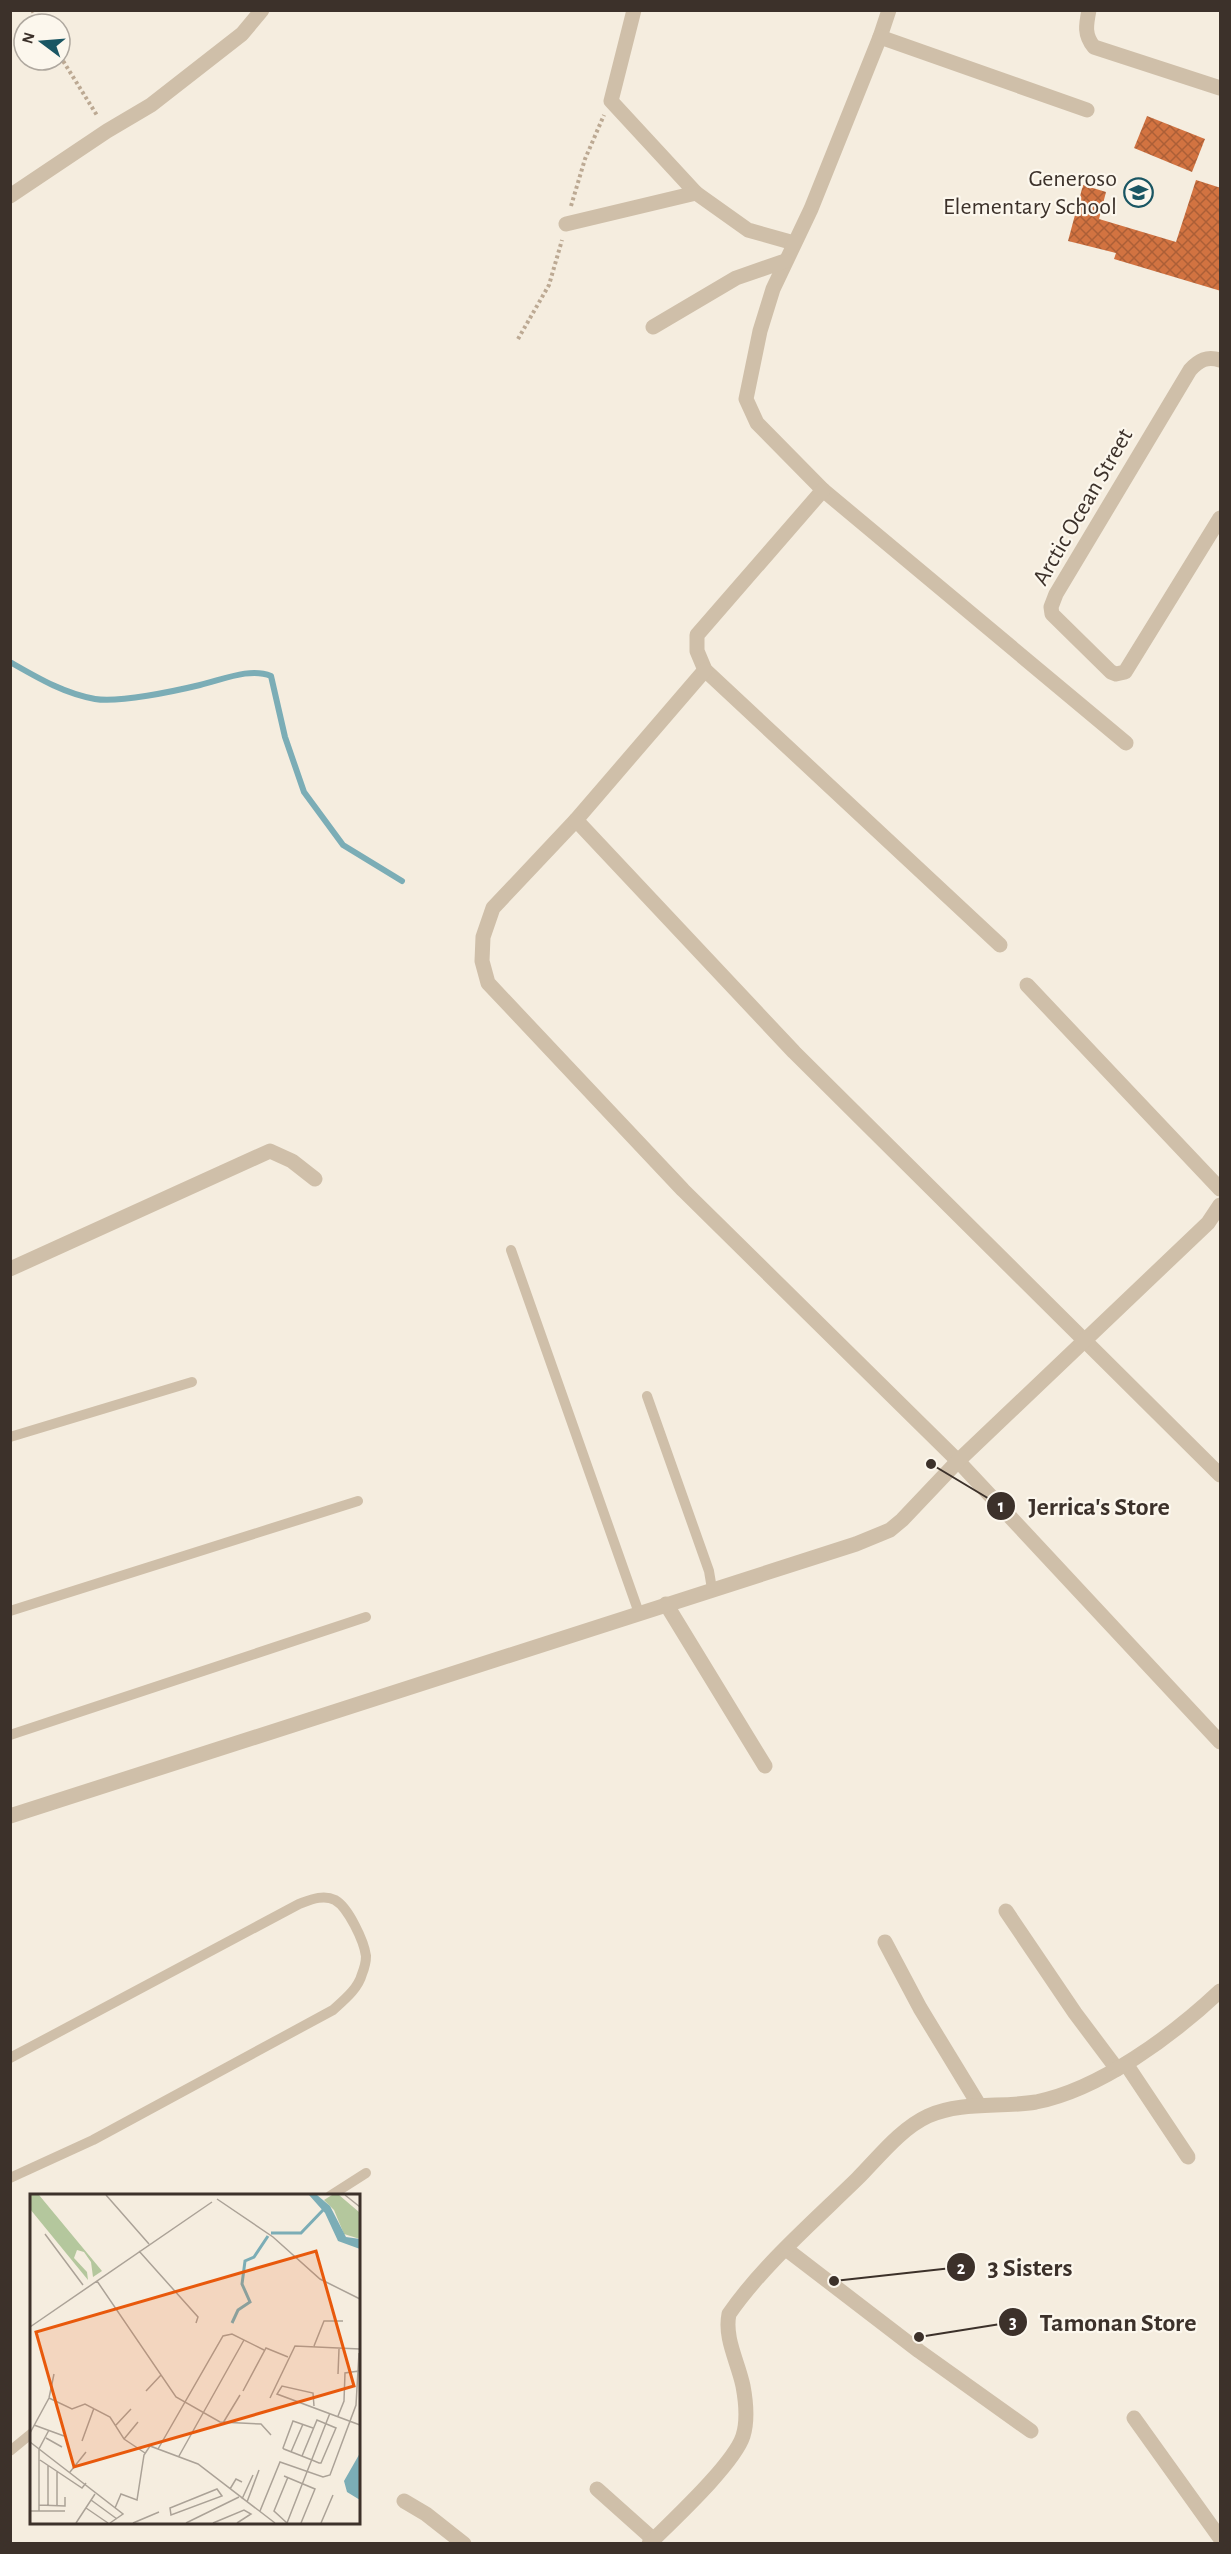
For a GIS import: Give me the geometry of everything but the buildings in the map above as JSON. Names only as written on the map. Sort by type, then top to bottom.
[{"type":"street","points":[[10,195],[151,105],[242,34],[262,10]]},
{"type":"street","points":[[634,10],[611,101],[696,194],[748,230],[794,243]]},
{"type":"street","points":[[889,10],[880,37],[794,243],[772,289],[760,331],[746,399],[757,423],[823,490],[1125,743]]},
{"type":"street","points":[[1089,10],[1087,38],[1094,47],[1221,88]]},
{"type":"street","points":[[880,37],[1087,110]]},
{"type":"street","points":[[566,224],[696,194]]},
{"type":"street","points":[[653,327],[736,278],[785,261]]},
{"type":"street","name":"Arctic Ocean Street","points":[[1221,360],[1206,358],[1198,361],[1190,370],[1056,594],[1051,607],[1052,614],[1111,672],[1116,674],[1125,672],[1221,518]]},
{"type":"street","points":[[823,490],[697,636],[697,651],[705,670],[1000,945]]},
{"type":"street","points":[[705,670],[576,820],[493,908],[483,937],[482,961],[488,983],[683,1190],[958,1461],[1221,1742]]},
{"type":"street","points":[[576,820],[794,1052],[1221,1475]]},
{"type":"street","points":[[1028,985],[1221,1189]]},
{"type":"street","points":[[10,1269],[270,1151],[292,1161],[315,1179]]},
{"type":"street","points":[[10,1816],[712,1588],[856,1544],[890,1530],[958,1461],[1208,1223],[1221,1205]]},
{"type":"street","points":[[666,1604],[765,1766]]},
{"type":"street","points":[[1006,1911],[1075,2013],[1122,2066],[1188,2157]]},
{"type":"street","points":[[885,1942],[920,2008],[979,2104]]},
{"type":"street","points":[[597,2489],[651,2541],[721,2469],[743,2437],[746,2419],[745,2398],[726,2326],[729,2314],[786,2249],[913,2126],[928,2116],[979,2104],[1036,2102],[1084,2084],[1122,2066],[1196,2014],[1221,1991]]},
{"type":"street","points":[[786,2249],[920,2351],[1031,2431]]},
{"type":"street","points":[[1134,2418],[1221,2538]]},
{"type":"street","points":[[404,2501],[426,2514],[464,2544]]},
{"type":"lane","points":[[511,1250],[639,1613]]},
{"type":"lane","points":[[10,1437],[192,1382]]},
{"type":"lane","points":[[647,1396],[710,1572],[712,1588]]},
{"type":"lane","points":[[10,1611],[358,1501]]},
{"type":"lane","points":[[10,1735],[366,1617]]},
{"type":"lane","points":[[10,2058],[299,1904],[316,1898],[333,1899],[343,1906],[358,1932],[366,1956],[362,1976],[348,1997],[333,2010],[93,2140],[10,2178]]},
{"type":"lane","points":[[333,2194],[366,2173]]},
{"type":"lane","points":[[10,2451],[30,2435]]},
{"type":"path","points":[[70,72],[107,131]]},
{"type":"waterway","points":[[10,662],[61,689],[105,700],[162,693],[245,674],[271,676],[285,737],[304,792],[343,845],[402,881]]},
{"type":"place","name":"Generoso Elementary School","points":[[1138,193]]},
{"type":"place","name":"Jerrica's Store","points":[[931,1464]]},
{"type":"place","name":"3 Sisters","points":[[834,2281]]},
{"type":"place","name":"Tamonan Store","points":[[919,2337]]}]
